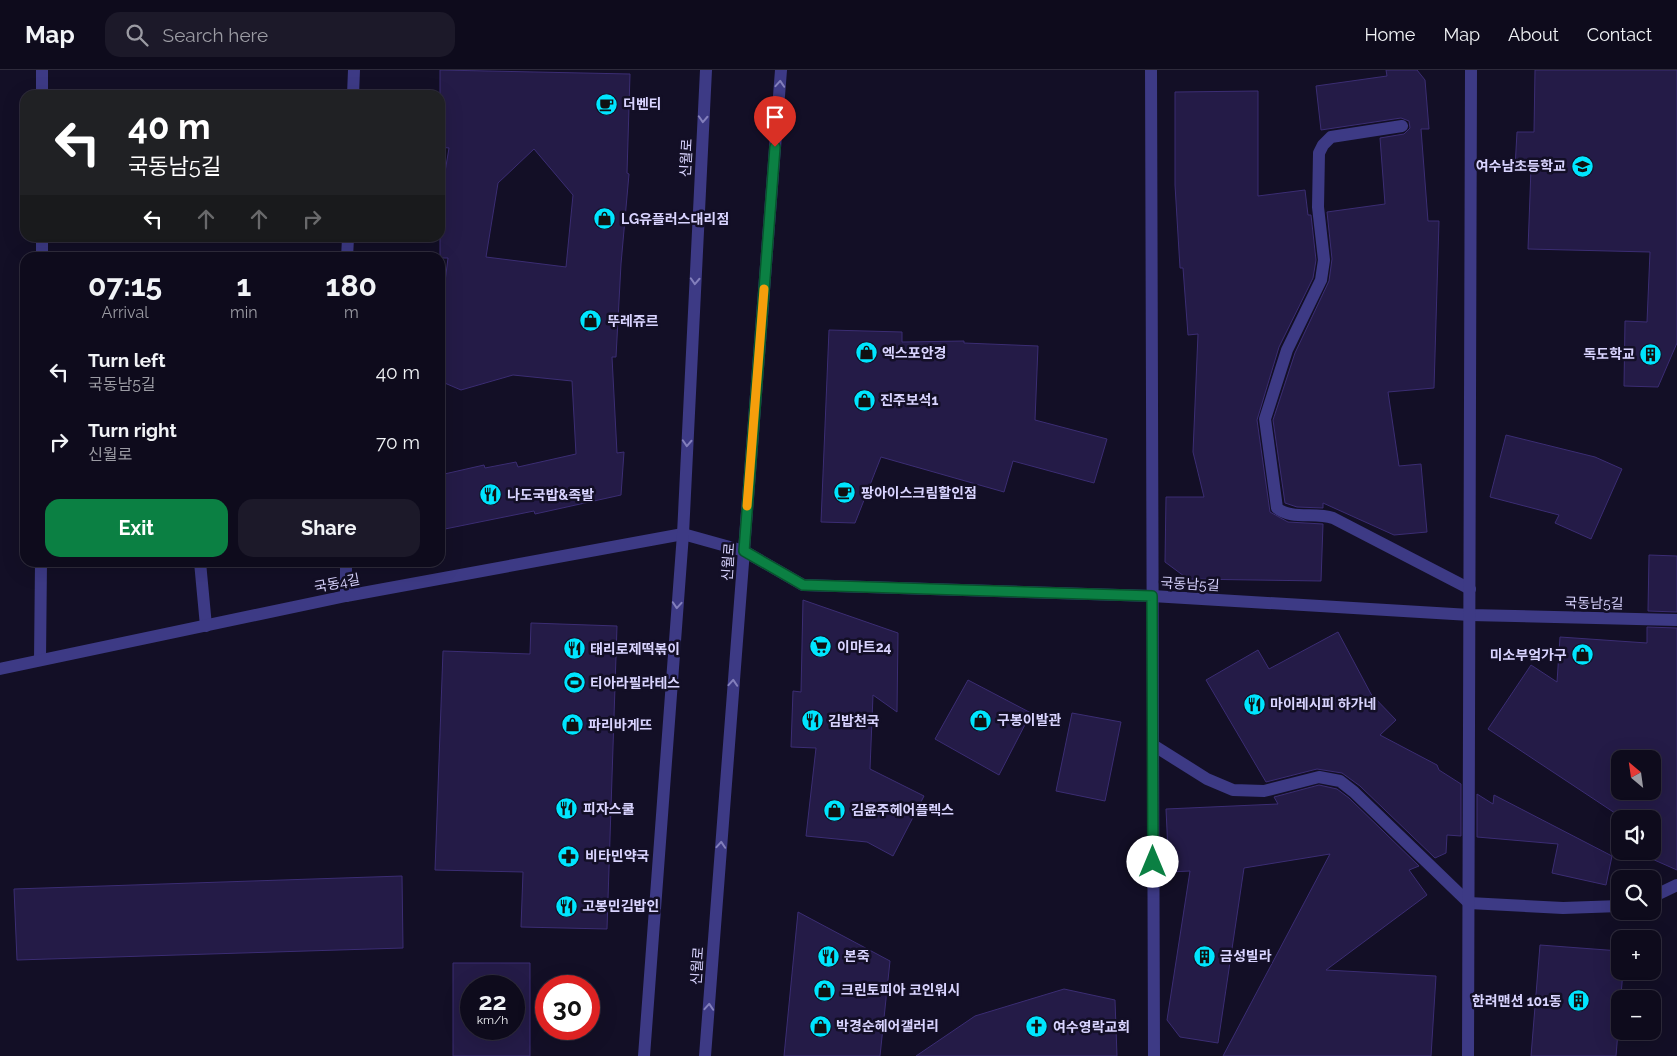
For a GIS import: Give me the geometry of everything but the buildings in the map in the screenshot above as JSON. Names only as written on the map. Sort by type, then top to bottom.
[{"type":"street","points":[[42,70],[42,90]]},
{"type":"street","points":[[353,90],[354,70]]},
{"type":"street","name":"신월로","points":[[644,1056],[682,534],[706,70]]},
{"type":"street","name":"신월로","points":[[705,1056],[781,70]]},
{"type":"street","points":[[1151,70],[1154,1056]]},
{"type":"street","points":[[1468,1056],[1471,70]]},
{"type":"street","points":[[1402,126],[1331,137],[1323,144],[1319,153],[1318,207],[1324,260],[1321,280],[1287,350],[1264,427],[1277,508],[1282,514],[1325,515],[1470,589]]},
{"type":"street","name":"국동남5길","points":[[682,534],[744,551],[803,585],[1152,596],[1470,615],[1677,620]]},
{"type":"street","name":"국동4길","points":[[0,669],[346,596],[682,534]]},
{"type":"street","points":[[40,660],[41,567]]},
{"type":"street","points":[[200,567],[206,626]]},
{"type":"street","points":[[346,567],[346,596]]},
{"type":"street","points":[[1153,745],[1207,779],[1233,790],[1264,791],[1319,777],[1340,781],[1354,792],[1469,903],[1563,908],[1611,906]]},
{"type":"street","points":[[1661,893],[1677,885]]},
{"type":"slow traffic","points":[[747,506],[764,289]]},
{"type":"place","name":"더벤티","points":[[607,104]]},
{"type":"place","name":"여수남초등학교","points":[[1582,166]]},
{"type":"place","name":"LG유플러스대리점","points":[[605,219]]},
{"type":"place","name":"뚜레쥬르","points":[[591,321]]},
{"type":"place","name":"엑스포안경","points":[[866,353]]},
{"type":"place","name":"독도학교","points":[[1651,354]]},
{"type":"place","name":"진주보석1","points":[[864,400]]},
{"type":"place","name":"팡아이스크림할인점","points":[[845,493]]},
{"type":"place","name":"나도국밥&족발","points":[[491,495]]},
{"type":"place","name":"이마트24","points":[[821,647]]},
{"type":"place","name":"태리로제떡볶이","points":[[574,649]]},
{"type":"place","name":"미소부엌가구","points":[[1583,655]]},
{"type":"place","name":"티아라필라테스","points":[[574,683]]},
{"type":"place","name":"마이레시피 하가네","points":[[1254,704]]},
{"type":"place","name":"구봉이발관","points":[[981,720]]},
{"type":"place","name":"김밥천국","points":[[812,721]]},
{"type":"place","name":"파리바게뜨","points":[[572,725]]},
{"type":"place","name":"피자스쿨","points":[[567,809]]},
{"type":"place","name":"김윤주헤어플렉스","points":[[835,810]]},
{"type":"place","name":"비타민약국","points":[[569,856]]},
{"type":"place","name":"고봉민김밥인","points":[[566,906]]},
{"type":"place","name":"본죽","points":[[828,956]]},
{"type":"place","name":"금성빌라","points":[[1204,956]]},
{"type":"place","name":"크린토피아 코인워시","points":[[825,990]]},
{"type":"place","name":"한려맨션 101동","points":[[1578,1001]]},
{"type":"place","name":"박경순헤어갤러리","points":[[820,1026]]},
{"type":"place","name":"여수영락교회","points":[[1037,1027]]},
{"type":"route","points":[[775,147],[744,551],[803,585],[1152,596],[1153,862]]}]
